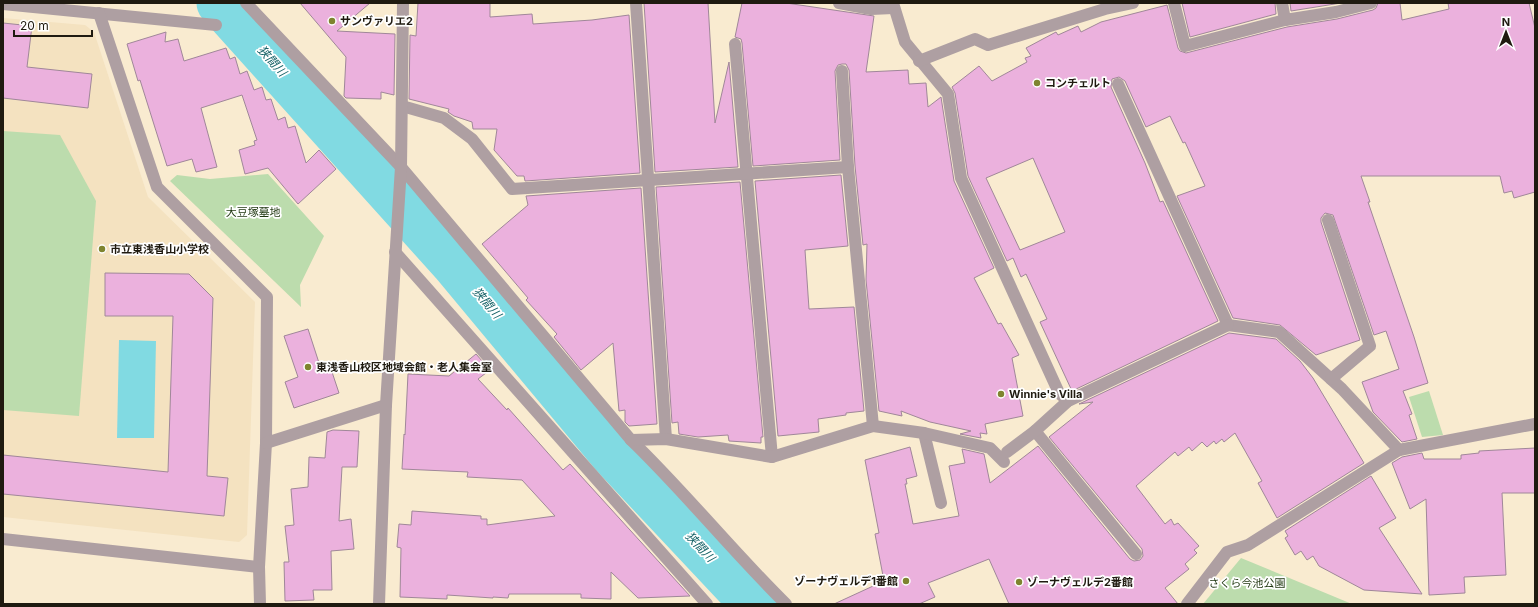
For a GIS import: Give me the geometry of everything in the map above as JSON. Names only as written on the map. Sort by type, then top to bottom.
[{"type":"street","points":[[246,3],[401,167],[631,440],[656,464],[758,577],[786,604]]},
{"type":"street","points":[[379,604],[386,405],[401,167],[403,3]]},
{"type":"street","points":[[636,3],[666,439]]},
{"type":"street","points":[[839,3],[871,9],[893,5],[905,42],[919,61],[948,94],[961,178],[1059,393],[1068,401]]},
{"type":"street","points":[[919,61],[975,39],[988,44],[1105,9],[1133,3]]},
{"type":"street","points":[[1174,3],[1185,46],[1285,20],[1336,12],[1371,3]]},
{"type":"street","points":[[1282,3],[1285,20]]},
{"type":"street","points":[[3,4],[216,25]]},
{"type":"street","points":[[99,13],[157,187],[267,297],[266,443],[259,567],[260,604]]},
{"type":"street","points":[[735,44],[748,174],[772,457]]},
{"type":"street","points":[[842,71],[848,167],[873,426]]},
{"type":"street","points":[[1118,84],[1228,325]]},
{"type":"street","points":[[402,106],[444,118],[472,139],[512,189],[848,167]]},
{"type":"street","points":[[1328,220],[1370,346],[1331,379]]},
{"type":"street","points":[[395,252],[707,604]]},
{"type":"street","points":[[631,440],[666,439],[772,457],[873,426],[924,433],[990,448],[1006,457],[1068,401],[1228,325],[1279,332],[1331,379],[1399,450]]},
{"type":"street","points":[[266,443],[386,405]]},
{"type":"street","points":[[1187,604],[1226,552],[1248,545],[1399,450],[1535,424]]},
{"type":"street","points":[[1035,431],[1136,554]]},
{"type":"street","points":[[924,433],[941,503]]},
{"type":"street","points":[[3,539],[259,567]]},
{"type":"shaded area","name":"市立東浅香山小学校","points":[[3,18],[85,25],[94,32],[148,197],[255,302],[247,535],[239,542],[3,517]]},
{"type":"green space","points":[[3,131],[60,135],[96,201],[79,416],[3,410]]},
{"type":"green space","name":"大豆塚墓地","points":[[268,174],[324,236],[300,285],[301,307],[170,181],[177,175],[210,179]]},
{"type":"green space","points":[[1429,391],[1443,435],[1422,437],[1409,397]]},
{"type":"green space","name":"さくら今池公園","points":[[1241,558],[1352,604],[1203,604]]},
{"type":"water","points":[[119,340],[156,341],[154,438],[117,438]]},
{"type":"building","points":[[300,3],[370,3],[337,31],[395,34],[394,95],[381,92],[381,99],[346,98],[344,96],[346,57]]},
{"type":"building","points":[[418,3],[490,3],[490,17],[532,14],[533,24],[592,20],[629,15],[640,173],[525,181],[524,176],[517,176],[494,150],[497,129],[473,129],[472,122],[454,116],[448,112],[449,109],[409,99],[410,35],[416,36]]},
{"type":"building","points":[[644,3],[708,3],[715,123],[729,62],[738,167],[655,172]]},
{"type":"building","points":[[742,3],[786,3],[874,16],[866,72],[908,70],[909,84],[926,83],[928,107],[941,97],[954,181],[994,268],[974,278],[998,324],[1001,323],[1019,355],[1012,358],[1023,416],[985,424],[987,434],[980,433],[981,438],[960,434],[971,431],[930,422],[901,411],[902,416],[879,411],[866,280],[867,244],[863,245],[855,166],[849,70],[846,64],[842,64],[838,65],[835,71],[840,160],[753,166],[742,43],[741,39],[735,37]]},
{"type":"building","points":[[1182,3],[1275,3],[1276,14],[1190,37]]},
{"type":"building","points":[[1290,3],[1341,3],[1291,11]]},
{"type":"building","points":[[1378,3],[1400,3],[1402,20],[1449,9],[1448,3],[1529,3],[1535,28],[1535,192],[1514,198],[1512,191],[1504,193],[1500,176],[1361,176],[1370,202],[1368,202],[1428,383],[1403,391],[1412,414],[1409,415],[1417,439],[1402,442],[1373,412],[1362,382],[1399,369],[1386,331],[1374,335],[1333,215],[1325,213],[1321,218],[1321,222],[1360,340],[1316,355],[1280,325],[1233,318],[1177,196],[1205,186],[1185,142],[1183,143],[1170,116],[1146,127],[1125,81],[1119,77],[1112,79],[1111,87],[1145,163],[1160,202],[1163,201],[1218,321],[1072,391],[1040,322],[1047,319],[1026,274],[1021,277],[1013,258],[1007,261],[968,176],[955,93],[952,87],[979,66],[992,81],[1027,62],[1025,58],[1031,56],[1026,48],[1056,32],[1058,35],[1078,26],[1081,32],[1101,22],[1167,5],[1178,48],[1180,51],[1186,53],[1287,27],[1337,19],[1376,8]],"holes":[[[1033,158],[1065,232],[1020,250],[986,178]]]},
{"type":"building","points":[[3,23],[32,26],[27,67],[92,74],[88,108],[3,98]]},
{"type":"building","points":[[166,32],[165,42],[178,39],[184,61],[226,48],[230,59],[235,57],[240,74],[247,71],[254,90],[262,87],[266,100],[271,99],[278,120],[285,117],[288,128],[295,126],[306,163],[319,150],[336,169],[298,204],[268,168],[245,174],[239,150],[255,145],[254,141],[257,140],[242,95],[201,108],[217,167],[196,172],[192,159],[167,166],[127,44]]},
{"type":"building","points":[[841,175],[848,246],[805,250],[809,309],[854,307],[864,411],[818,419],[819,432],[778,436],[755,181]]},
{"type":"building","points":[[740,182],[763,437],[761,437],[761,443],[729,441],[728,435],[698,437],[679,434],[678,422],[672,423],[656,187]]},
{"type":"building","points":[[641,188],[657,424],[629,426],[625,422],[625,410],[619,411],[613,343],[581,370],[554,337],[557,334],[526,300],[528,298],[482,244],[528,205],[526,196]]},
{"type":"building","points":[[105,273],[189,274],[213,298],[207,476],[228,478],[224,516],[3,494],[3,455],[168,472],[173,316],[105,316]]},
{"type":"building","name":"東浅香山校区地域会館・老人集会室","points":[[308,329],[321,369],[330,366],[339,393],[294,408],[285,382],[298,377],[284,336]]},
{"type":"building","points":[[1229,333],[1276,339],[1300,361],[1313,378],[1364,463],[1277,518],[1258,483],[1262,481],[1235,433],[1224,442],[1222,439],[1216,444],[1214,441],[1207,447],[1202,442],[1192,451],[1189,447],[1178,456],[1175,452],[1136,486],[1165,524],[1171,519],[1174,525],[1178,523],[1199,546],[1194,550],[1197,553],[1185,564],[1189,569],[1165,588],[1178,604],[1009,604],[989,559],[928,583],[935,597],[919,604],[834,604],[884,581],[875,534],[879,533],[865,460],[910,447],[917,476],[906,479],[907,484],[905,484],[913,524],[959,516],[949,466],[965,463],[962,449],[984,454],[990,483],[1038,446],[1130,559],[1134,561],[1140,560],[1143,556],[1142,549],[1049,437],[1093,402],[1079,404]]},
{"type":"building","points":[[476,354],[490,370],[478,379],[507,410],[508,408],[563,470],[570,464],[690,596],[638,598],[611,572],[611,599],[581,598],[581,594],[509,594],[508,598],[447,595],[447,599],[400,597],[401,548],[397,547],[399,524],[411,525],[412,511],[481,516],[481,519],[487,519],[487,525],[555,516],[522,480],[467,477],[468,472],[402,469],[408,374],[449,376]]},
{"type":"building","points":[[333,430],[359,431],[357,467],[342,467],[339,521],[351,519],[354,549],[331,551],[332,590],[313,590],[314,600],[285,601],[284,562],[289,562],[285,526],[294,525],[291,489],[308,487],[309,457],[325,458],[327,432]]},
{"type":"building","points":[[1535,448],[1535,493],[1502,493],[1506,575],[1464,577],[1465,593],[1429,595],[1426,499],[1410,509],[1392,463],[1402,457],[1422,453],[1424,459],[1461,459],[1461,455],[1479,453],[1479,451]]},
{"type":"building","points":[[1371,476],[1396,518],[1379,528],[1422,594],[1364,590],[1319,566],[1313,556],[1307,560],[1301,551],[1295,555],[1285,538],[1288,536],[1285,531]]},
{"type":"waterway","name":"狭間川","points":[[220,3],[454,263],[614,455],[754,604]]},
{"type":"place","name":"サンヴァリエ2","points":[[332,21]]},
{"type":"place","name":"コンチェルト","points":[[1037,83]]},
{"type":"place","name":"市立東浅香山小学校","points":[[102,249]]},
{"type":"place","name":"東浅香山校区地域会館・老人集会室","points":[[308,367]]},
{"type":"place","name":"Winnie's Villa","points":[[1001,394]]},
{"type":"place","name":"ゾーナヴェルデ1番館","points":[[906,581]]},
{"type":"place","name":"ゾーナヴェルデ2番館","points":[[1019,582]]}]
